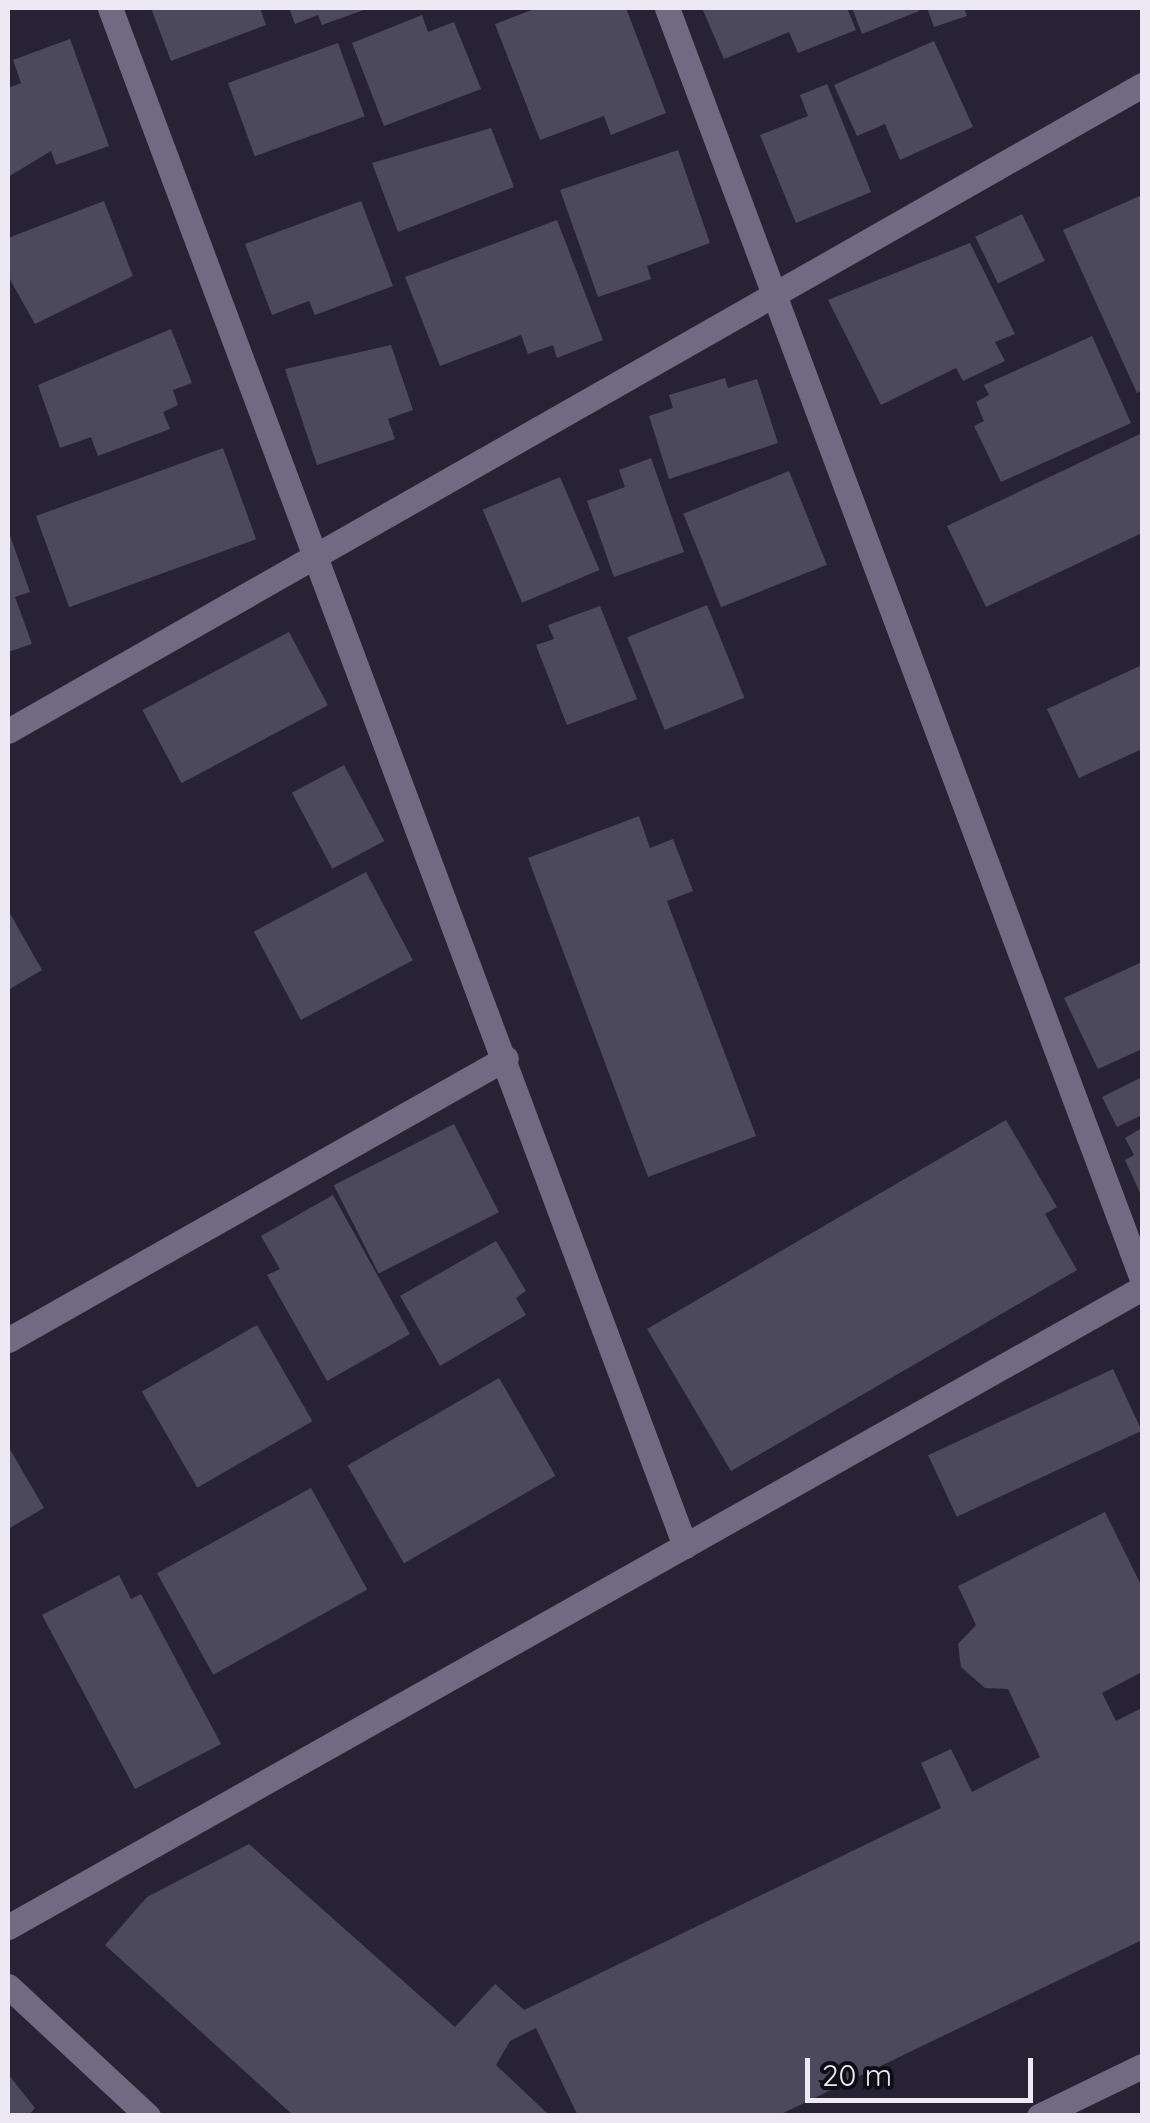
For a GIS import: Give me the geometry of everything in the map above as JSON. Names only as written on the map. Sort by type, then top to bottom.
[{"type":"street","points":[[110,8],[321,552],[685,1546]]},
{"type":"street","points":[[667,8],[1142,1279]]},
{"type":"street","points":[[8,730],[1142,84]]},
{"type":"street","points":[[8,1340],[506,1058]]},
{"type":"street","points":[[8,1927],[1142,1288]]},
{"type":"street","points":[[8,1986],[148,2116]]},
{"type":"street","points":[[1039,2116],[1142,2066]]},
{"type":"building","points":[[151,8],[260,8],[266,25],[171,61]]},
{"type":"building","points":[[289,8],[369,8],[322,25],[318,15],[295,24]]},
{"type":"building","points":[[537,8],[626,8],[666,113],[611,135],[604,116],[540,140],[495,24]]},
{"type":"building","points":[[702,8],[847,8],[856,30],[798,53],[789,32],[724,59]]},
{"type":"building","points":[[852,8],[917,8],[919,11],[862,34]]},
{"type":"building","points":[[927,8],[964,8],[967,16],[934,27]]},
{"type":"building","points":[[422,15],[428,32],[454,22],[481,89],[384,126],[352,43]]},
{"type":"building","points":[[70,39],[109,146],[56,165],[51,151],[8,177],[8,88],[21,83],[13,60]]},
{"type":"building","points":[[934,41],[973,127],[900,160],[885,124],[857,136],[834,85]]},
{"type":"building","points":[[338,43],[365,116],[255,156],[228,83]]},
{"type":"building","points":[[827,84],[871,192],[796,223],[760,135],[808,116],[800,95]]},
{"type":"building","points":[[491,128],[514,187],[398,232],[372,163]]},
{"type":"building","points":[[678,150],[710,243],[647,266],[651,279],[598,297],[560,190]]},
{"type":"building","points":[[1142,195],[1142,390],[1137,393],[1063,230]]},
{"type":"building","points":[[104,201],[133,276],[35,324],[8,276],[8,238]]},
{"type":"building","points":[[361,201],[393,286],[315,315],[309,301],[272,315],[245,244]]},
{"type":"building","points":[[1022,214],[1045,261],[998,284],[975,237]]},
{"type":"building","points":[[557,220],[603,340],[557,358],[553,345],[528,354],[521,335],[440,366],[405,277]]},
{"type":"building","points":[[970,243],[1015,334],[995,342],[1005,361],[963,381],[956,368],[881,405],[828,300]]},
{"type":"building","points":[[171,329],[192,383],[173,390],[178,405],[163,412],[170,429],[98,456],[91,437],[60,448],[38,385]]},
{"type":"building","points":[[1092,336],[1131,423],[1001,482],[974,426],[984,421],[976,402],[989,395],[984,385]]},
{"type":"building","points":[[391,345],[413,410],[388,419],[395,439],[317,465],[285,369]]},
{"type":"building","points":[[725,378],[728,388],[757,379],[778,443],[669,479],[649,416],[673,408],[669,395]]},
{"type":"building","points":[[1142,433],[1142,533],[986,607],[947,526]]},
{"type":"building","points":[[223,448],[256,539],[69,607],[36,516]]},
{"type":"building","points":[[651,458],[684,552],[614,577],[587,501],[625,487],[619,470]]},
{"type":"building","points":[[789,471],[827,565],[721,607],[683,514]]},
{"type":"building","points":[[560,477],[599,570],[522,603],[483,510]]},
{"type":"building","points":[[8,530],[30,592],[15,597],[32,644],[8,652]]},
{"type":"building","points":[[707,605],[744,698],[665,730],[627,637]]},
{"type":"building","points":[[600,606],[637,699],[567,725],[536,645],[554,639],[548,625]]},
{"type":"building","points":[[289,632],[328,705],[181,783],[142,710]]},
{"type":"building","points":[[1142,665],[1142,749],[1079,778],[1047,709]]},
{"type":"building","points":[[344,765],[384,841],[332,869],[292,793]]},
{"type":"building","points":[[639,816],[650,848],[673,839],[693,891],[667,901],[756,1136],[648,1177],[528,858]]},
{"type":"building","points":[[366,872],[413,960],[301,1020],[254,932]]},
{"type":"building","points":[[8,910],[42,970],[8,990]]},
{"type":"building","points":[[1142,962],[1142,1049],[1098,1069],[1064,998]]},
{"type":"building","points":[[1142,1077],[1142,1115],[1117,1127],[1102,1097]]},
{"type":"building","points":[[1006,1120],[1057,1207],[1045,1214],[1077,1270],[731,1471],[647,1329]]},
{"type":"building","points":[[454,1124],[499,1212],[379,1273],[334,1185]]},
{"type":"building","points":[[1142,1128],[1142,1197],[1125,1160],[1134,1155],[1125,1138]]},
{"type":"building","points":[[333,1195],[410,1334],[327,1381],[267,1275],[280,1269],[261,1236]]},
{"type":"building","points":[[496,1241],[526,1291],[516,1298],[526,1315],[440,1366],[400,1296]]},
{"type":"building","points":[[257,1325],[312,1421],[197,1488],[142,1392]]},
{"type":"building","points":[[1113,1369],[1142,1431],[957,1517],[928,1455]]},
{"type":"building","points":[[499,1378],[556,1476],[404,1563],[347,1466]]},
{"type":"building","points":[[8,1446],[44,1508],[8,1529]]},
{"type":"building","points":[[311,1488],[367,1589],[213,1675],[157,1573]]},
{"type":"building","points":[[1105,1512],[1142,1587],[1142,1672],[1102,1693],[1116,1721],[1142,1708],[1142,1940],[777,2116],[578,2116],[536,2028],[510,2041],[496,2065],[550,2116],[294,2116],[105,1945],[147,1897],[249,1844],[455,2027],[495,1984],[524,2010],[941,1808],[921,1763],[951,1749],[972,1792],[1040,1757],[1008,1689],[985,1688],[961,1667],[958,1644],[976,1625],[958,1586]]},
{"type":"building","points":[[119,1575],[131,1599],[141,1594],[221,1744],[135,1789],[42,1615]]},
{"type":"building","points":[[8,2074],[35,2108],[28,2116],[8,2116]]}]
